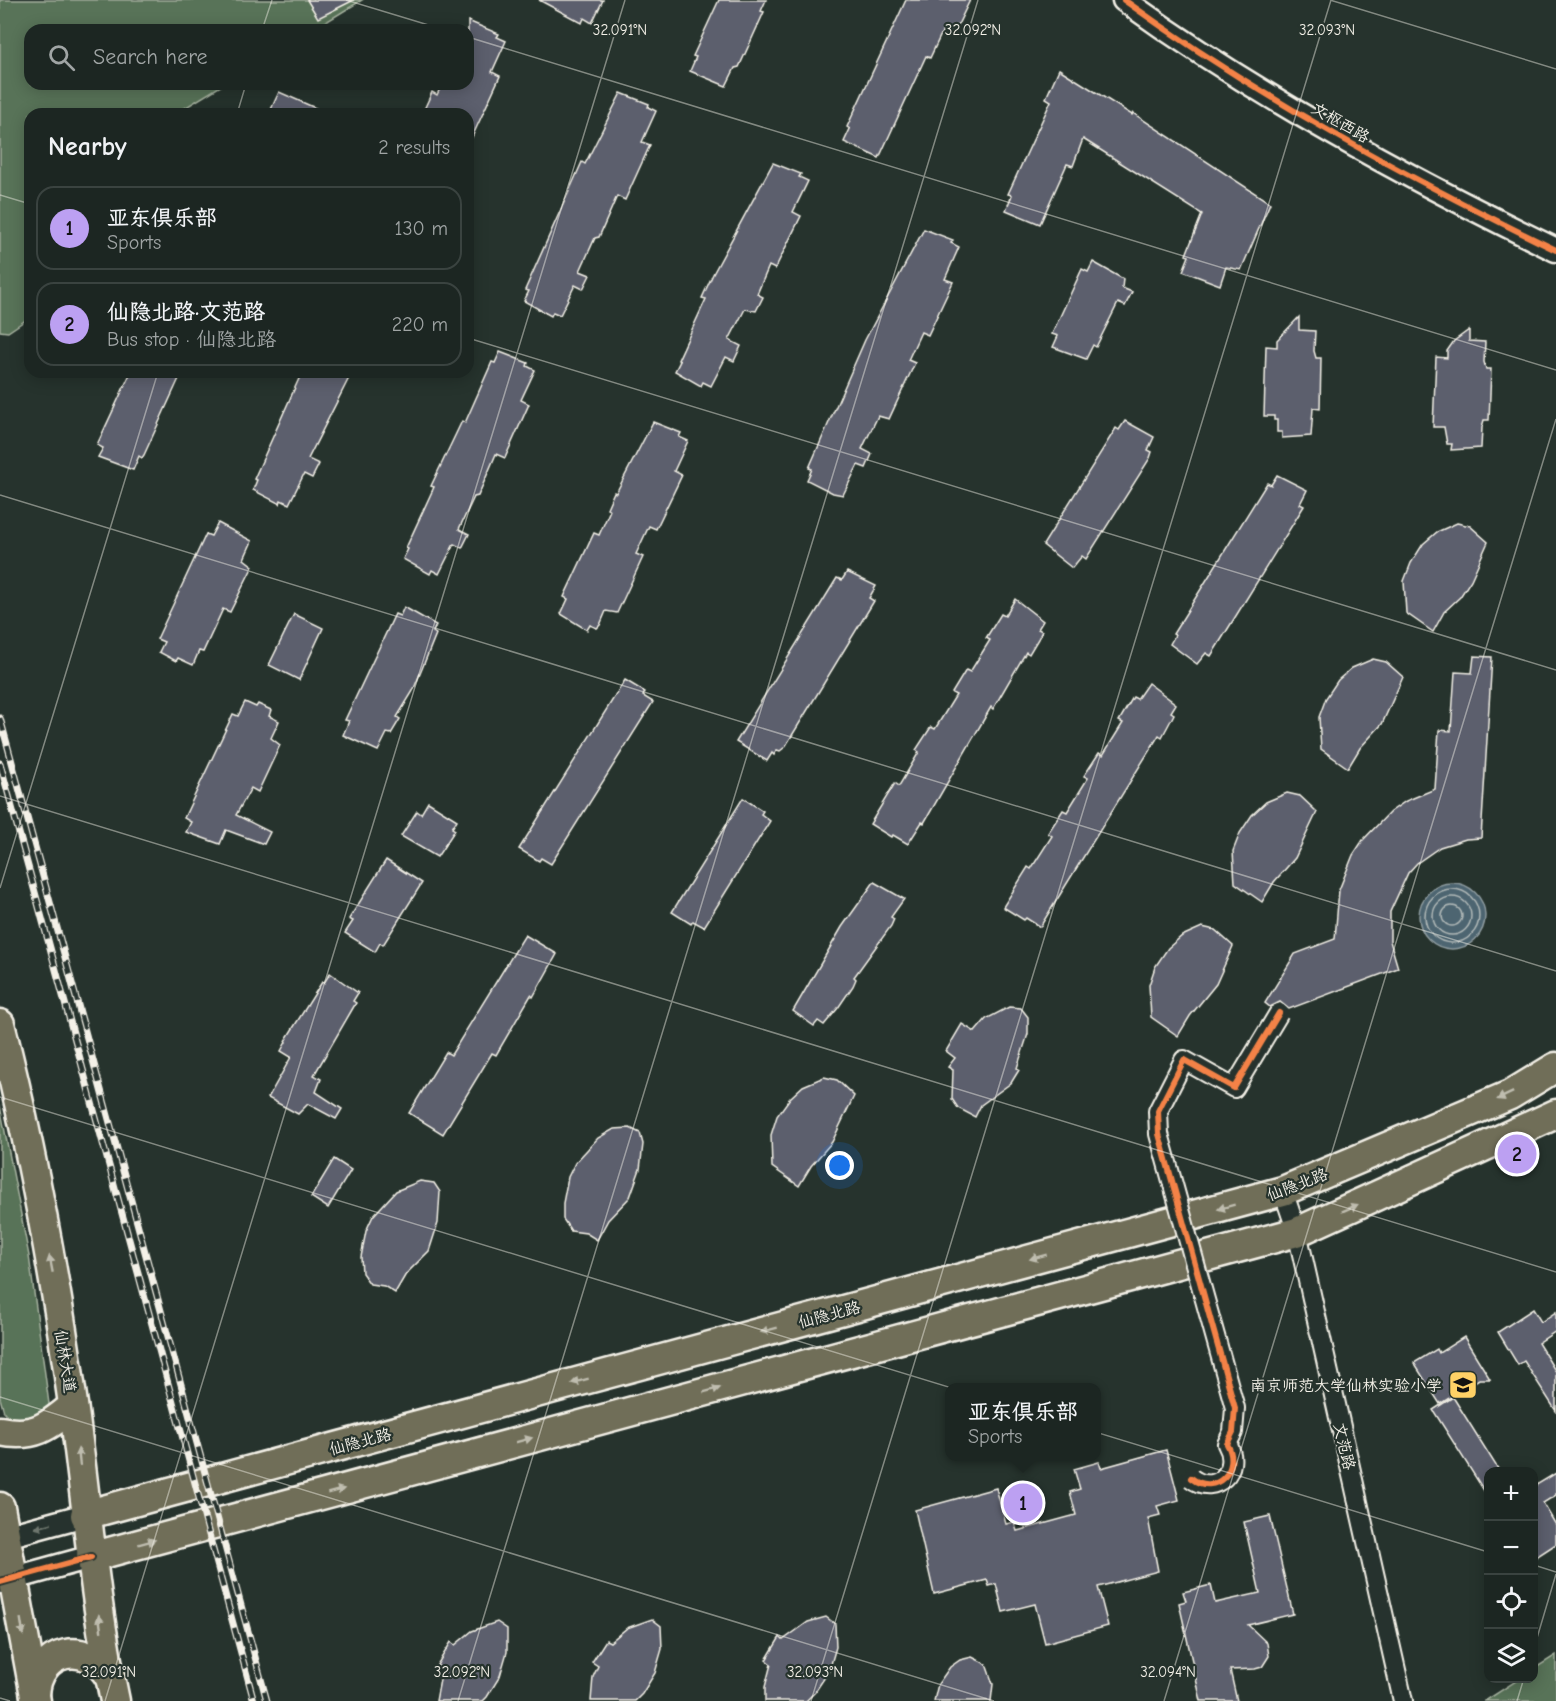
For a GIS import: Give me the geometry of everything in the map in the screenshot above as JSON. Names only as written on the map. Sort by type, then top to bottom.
[{"type":"main road","name":"仙林大道","points":[[0,1024],[22,1112],[54,1279],[73,1406],[103,1644],[113,1690]]},
{"type":"main road","name":"仙隐北路","points":[[85,1515],[1283,1191],[1510,1095],[1556,1067]]},
{"type":"main road","points":[[91,1557],[1297,1232],[1556,1113]]},
{"type":"main road","points":[[0,1431],[18,1435],[46,1428],[73,1406]]},
{"type":"main road","points":[[0,1507],[7,1580],[35,1698]]},
{"type":"main road","points":[[35,1698],[38,1676],[43,1668],[58,1656],[69,1653],[89,1656],[98,1662],[113,1690]]},
{"type":"street","name":"文枢西路","points":[[1124,0],[1171,34],[1275,100],[1378,158],[1556,250]]},
{"type":"street","points":[[1191,1478],[1210,1484],[1218,1482],[1230,1473],[1233,1458],[1227,1443],[1233,1432],[1235,1408],[1159,1134],[1158,1111],[1185,1060],[1234,1088],[1279,1013]]},
{"type":"street","name":"文范路","points":[[1283,1191],[1297,1232],[1403,1701]]},
{"type":"street","points":[[3,1537],[85,1515]]},
{"type":"street","points":[[7,1580],[91,1557]]},
{"type":"green space","points":[[0,0],[362,0],[323,24],[24,24],[24,90],[214,90],[185,108],[24,108],[24,321],[8,332],[0,331]]},
{"type":"green space","points":[[0,1106],[29,1256],[49,1404],[45,1416],[12,1420],[4,1412],[0,1398]]},
{"type":"green space","points":[[1556,1655],[1556,1701],[1485,1701],[1513,1683],[1538,1683],[1538,1666]]},
{"type":"water","points":[[1452,883],[1464,886],[1475,893],[1482,904],[1485,916],[1482,928],[1475,939],[1464,946],[1452,949],[1440,946],[1429,939],[1422,928],[1419,916],[1422,904],[1429,893],[1440,886]]},
{"type":"building","points":[[307,0],[354,0],[318,18]]},
{"type":"building","points":[[539,0],[603,0],[592,23],[584,18],[582,23]]},
{"type":"building","points":[[719,0],[766,0],[761,11],[764,12],[739,67],[735,68],[726,86],[690,71],[696,57],[693,56]]},
{"type":"building","points":[[906,0],[970,0],[953,35],[943,30],[930,58],[926,56],[879,158],[844,142],[850,129],[847,127]]},
{"type":"building","points":[[468,21],[499,34],[497,37],[506,41],[492,72],[500,76],[474,133],[474,108],[425,108],[432,92],[437,95],[439,90],[474,90],[474,24],[468,24]]},
{"type":"building","points":[[1059,69],[1132,115],[1133,113],[1270,203],[1241,270],[1226,267],[1220,285],[1183,271],[1189,256],[1186,255],[1202,214],[1083,139],[1073,166],[1067,164],[1040,224],[1006,210],[1012,195],[1008,194],[1051,101],[1046,98]]},
{"type":"building","points":[[279,92],[315,108],[272,108]]},
{"type":"building","points":[[621,93],[649,104],[648,107],[656,111],[642,142],[650,145],[625,200],[617,196],[599,237],[595,238],[580,271],[590,275],[583,289],[575,285],[560,315],[553,312],[551,316],[524,301],[529,291],[525,290],[582,162],[585,164]]},
{"type":"building","points":[[773,163],[801,174],[799,177],[808,181],[793,212],[801,216],[775,269],[769,266],[757,294],[763,297],[756,311],[745,309],[729,340],[741,346],[734,361],[726,357],[711,386],[703,382],[701,386],[675,371],[680,361],[678,360],[706,299],[702,298],[713,274]]},
{"type":"building","points":[[924,229],[953,240],[951,243],[959,247],[945,279],[953,282],[928,335],[921,332],[908,360],[915,363],[889,419],[878,416],[862,449],[872,454],[866,468],[858,465],[843,495],[833,493],[807,480],[812,469],[809,468],[865,340]]},
{"type":"building","points":[[1093,262],[1123,279],[1122,288],[1132,292],[1125,306],[1118,303],[1096,347],[1093,345],[1086,359],[1053,347],[1058,336],[1052,334],[1082,269],[1088,272]]},
{"type":"building","points":[[1299,317],[1299,330],[1315,331],[1314,351],[1316,358],[1321,358],[1320,409],[1313,408],[1311,436],[1282,438],[1282,432],[1277,432],[1277,420],[1274,420],[1274,416],[1264,416],[1266,346],[1277,347],[1277,340]]},
{"type":"building","points":[[1469,330],[1469,341],[1485,342],[1484,362],[1486,369],[1491,369],[1489,420],[1484,420],[1482,427],[1481,448],[1451,450],[1452,444],[1447,444],[1444,427],[1433,427],[1436,357],[1447,358],[1447,351],[1454,341]]},
{"type":"building","points":[[500,352],[528,363],[527,366],[535,370],[521,400],[529,404],[505,458],[496,454],[478,496],[474,497],[459,529],[469,534],[462,548],[454,544],[439,574],[432,570],[430,574],[403,559],[408,549],[406,548],[434,487],[431,486],[462,421],[465,423],[492,362],[495,363]]},
{"type":"building","points":[[128,378],[179,378],[144,455],[142,458],[139,456],[133,470],[98,457],[103,448],[97,445]]},
{"type":"building","points":[[299,378],[349,378],[308,459],[319,464],[312,478],[304,474],[289,504],[281,500],[280,504],[253,490],[257,480],[254,479]]},
{"type":"building","points":[[1125,421],[1154,437],[1148,450],[1152,452],[1150,458],[1086,559],[1082,556],[1072,568],[1043,545],[1116,428],[1119,430]]},
{"type":"building","points":[[653,422],[681,433],[679,437],[688,441],[674,471],[682,475],[656,529],[649,526],[636,554],[643,557],[617,613],[606,611],[597,628],[590,625],[587,630],[561,614],[568,599],[564,597],[594,533],[599,535],[610,510],[607,508],[614,492],[616,493]]},
{"type":"building","points":[[1277,475],[1307,490],[1300,504],[1304,506],[1211,656],[1206,653],[1197,664],[1170,644],[1175,635],[1173,634],[1267,483],[1271,485]]},
{"type":"building","points":[[218,523],[252,541],[244,559],[253,566],[230,612],[223,609],[203,652],[199,651],[193,665],[178,658],[176,661],[159,652],[164,642],[157,639],[206,534],[211,536]]},
{"type":"building","points":[[1457,523],[1470,526],[1488,542],[1471,580],[1460,597],[1444,612],[1433,632],[1406,613],[1404,581],[1411,563],[1423,544],[1437,532]]},
{"type":"building","points":[[847,572],[876,586],[869,598],[874,601],[785,747],[780,751],[777,750],[774,755],[772,753],[767,761],[736,742],[837,578],[842,580]]},
{"type":"building","points":[[1015,599],[1043,621],[1038,629],[1042,631],[1038,639],[1029,654],[1026,652],[993,709],[991,707],[924,823],[922,822],[908,844],[893,835],[891,837],[870,824],[895,783],[899,786],[919,752],[916,750],[931,727],[935,729],[956,695],[952,693],[966,670],[970,672],[990,640],[986,638],[1001,614],[1005,616]]},
{"type":"building","points":[[404,607],[436,625],[433,632],[436,634],[413,691],[397,717],[400,719],[391,734],[387,733],[378,751],[343,735],[349,721],[345,720],[395,614],[400,616]]},
{"type":"building","points":[[294,614],[323,628],[299,680],[269,665]]},
{"type":"building","points":[[1474,656],[1492,657],[1481,838],[1466,839],[1440,847],[1417,863],[1408,873],[1390,912],[1390,941],[1398,968],[1289,1009],[1280,1002],[1270,1007],[1265,1003],[1295,954],[1335,939],[1339,890],[1353,855],[1363,840],[1390,812],[1406,801],[1435,789],[1439,730],[1451,731],[1455,672],[1472,673]]},
{"type":"building","points":[[1373,659],[1386,662],[1403,677],[1382,724],[1360,748],[1348,768],[1321,749],[1319,717],[1326,698],[1338,680],[1352,668]]},
{"type":"building","points":[[625,680],[645,692],[643,696],[653,702],[551,864],[541,858],[539,861],[519,849]]},
{"type":"building","points":[[1148,683],[1176,704],[1171,712],[1174,714],[1170,722],[1162,737],[1159,735],[1040,927],[1026,918],[1024,920],[1003,907],[1028,867],[1031,869],[1052,836],[1048,833],[1063,810],[1067,812],[1088,778],[1084,776],[1099,753],[1103,755],[1123,723],[1119,721],[1133,697],[1137,699]]},
{"type":"building","points":[[245,702],[256,707],[258,704],[271,710],[269,716],[279,721],[271,738],[280,745],[258,792],[251,788],[236,815],[270,832],[264,844],[226,830],[220,844],[186,832],[191,822],[184,818],[233,714],[238,716]]},
{"type":"building","points":[[1287,793],[1300,796],[1317,812],[1295,858],[1274,882],[1262,902],[1235,883],[1233,851],[1240,833],[1252,815],[1266,802]]},
{"type":"building","points":[[743,798],[763,811],[761,814],[770,821],[704,927],[693,921],[691,924],[672,912]]},
{"type":"building","points":[[428,802],[457,820],[452,828],[455,830],[437,857],[401,836],[417,811],[421,814]]},
{"type":"building","points":[[386,860],[422,883],[383,945],[380,943],[375,952],[345,933],[353,921],[349,919]]},
{"type":"building","points":[[874,882],[904,899],[891,917],[894,919],[891,926],[854,977],[856,979],[853,986],[838,1008],[824,1025],[818,1021],[814,1026],[793,1011],[842,927]]},
{"type":"building","points":[[1202,927],[1215,930],[1233,946],[1216,984],[1190,1016],[1178,1036],[1151,1017],[1149,985],[1155,967],[1168,948],[1182,936]]},
{"type":"building","points":[[525,935],[557,954],[533,997],[531,995],[496,1055],[492,1053],[443,1134],[409,1113],[446,1052],[451,1055]]},
{"type":"building","points":[[330,973],[358,993],[353,1001],[356,1003],[314,1075],[321,1079],[316,1092],[342,1109],[336,1119],[308,1104],[298,1114],[268,1098],[291,1057],[281,1051],[285,1041]]},
{"type":"building","points":[[1009,1007],[1021,1008],[1028,1017],[1028,1034],[1017,1068],[1019,1070],[1011,1083],[981,1105],[975,1117],[958,1108],[952,1099],[953,1070],[948,1067],[955,1058],[946,1051],[962,1024],[975,1032],[986,1019]]},
{"type":"building","points":[[824,1077],[837,1080],[854,1096],[832,1142],[811,1166],[799,1186],[772,1167],[771,1135],[777,1116],[790,1098],[803,1086]]},
{"type":"building","points":[[630,1128],[640,1133],[643,1144],[640,1169],[630,1197],[608,1220],[597,1240],[586,1233],[571,1231],[563,1219],[563,1203],[568,1177],[575,1163],[598,1138],[614,1129]]},
{"type":"building","points":[[334,1159],[351,1170],[328,1208],[311,1197]]},
{"type":"building","points":[[420,1181],[434,1183],[440,1192],[438,1223],[429,1251],[406,1274],[395,1293],[384,1286],[370,1284],[362,1273],[361,1257],[366,1231],[373,1216],[396,1191]]},
{"type":"building","points":[[1533,1309],[1541,1322],[1556,1312],[1556,1331],[1538,1343],[1556,1372],[1556,1411],[1524,1361],[1518,1365],[1498,1332]]},
{"type":"building","points":[[1464,1337],[1490,1379],[1479,1379],[1440,1404],[1414,1363],[1437,1349],[1439,1353]]},
{"type":"building","points":[[1453,1397],[1497,1467],[1484,1467],[1484,1491],[1433,1410]]},
{"type":"building","points":[[1166,1450],[1179,1500],[1157,1506],[1160,1515],[1148,1518],[1158,1571],[1098,1587],[1108,1626],[1045,1643],[1035,1604],[1003,1612],[996,1584],[989,1586],[987,1580],[934,1594],[915,1510],[996,1488],[1006,1524],[1014,1522],[1017,1531],[1076,1515],[1070,1492],[1080,1489],[1074,1469],[1099,1462],[1101,1468]]},
{"type":"building","points":[[1556,1473],[1556,1495],[1543,1503],[1556,1525],[1556,1544],[1538,1556],[1538,1521],[1538,1484]]},
{"type":"building","points":[[1270,1516],[1293,1614],[1248,1625],[1267,1643],[1269,1656],[1262,1667],[1230,1670],[1237,1701],[1201,1701],[1179,1603],[1186,1601],[1183,1592],[1211,1585],[1215,1603],[1260,1593],[1244,1522]]},
{"type":"building","points":[[826,1617],[835,1624],[836,1647],[829,1671],[815,1692],[806,1701],[765,1701],[765,1687],[771,1664],[766,1660],[780,1637],[783,1640],[808,1622]]},
{"type":"building","points":[[652,1619],[661,1626],[662,1649],[655,1673],[642,1694],[635,1701],[591,1701],[593,1677],[598,1666],[592,1662],[606,1640],[610,1642],[627,1628]]},
{"type":"building","points":[[497,1622],[507,1629],[507,1652],[500,1676],[487,1697],[483,1701],[436,1701],[442,1669],[437,1665],[451,1642],[455,1645],[472,1631]]},
{"type":"building","points":[[972,1657],[986,1664],[993,1684],[991,1701],[934,1701],[938,1684],[950,1667],[960,1660]]},
{"type":"railway","points":[[0,718],[267,1701]]},
{"type":"railway","points":[[0,763],[254,1701]]},
{"type":"cycle path","points":[[1124,0],[1227,70],[1334,134],[1444,194],[1556,250]]},
{"type":"cycle path","points":[[1191,1478],[1200,1483],[1209,1484],[1224,1478],[1229,1471],[1231,1453],[1227,1444],[1233,1432],[1235,1408],[1159,1134],[1158,1111],[1184,1060],[1234,1088],[1279,1013]]},
{"type":"cycle path","points":[[0,1582],[91,1557]]},
{"type":"place","name":"仙隐北路·文范路","points":[[1517,1154]]},
{"type":"place","name":"南京师范大学仙林实验小学","points":[[1463,1385]]},
{"type":"place","name":"亚东俱乐部","points":[[1023,1503]]}]
